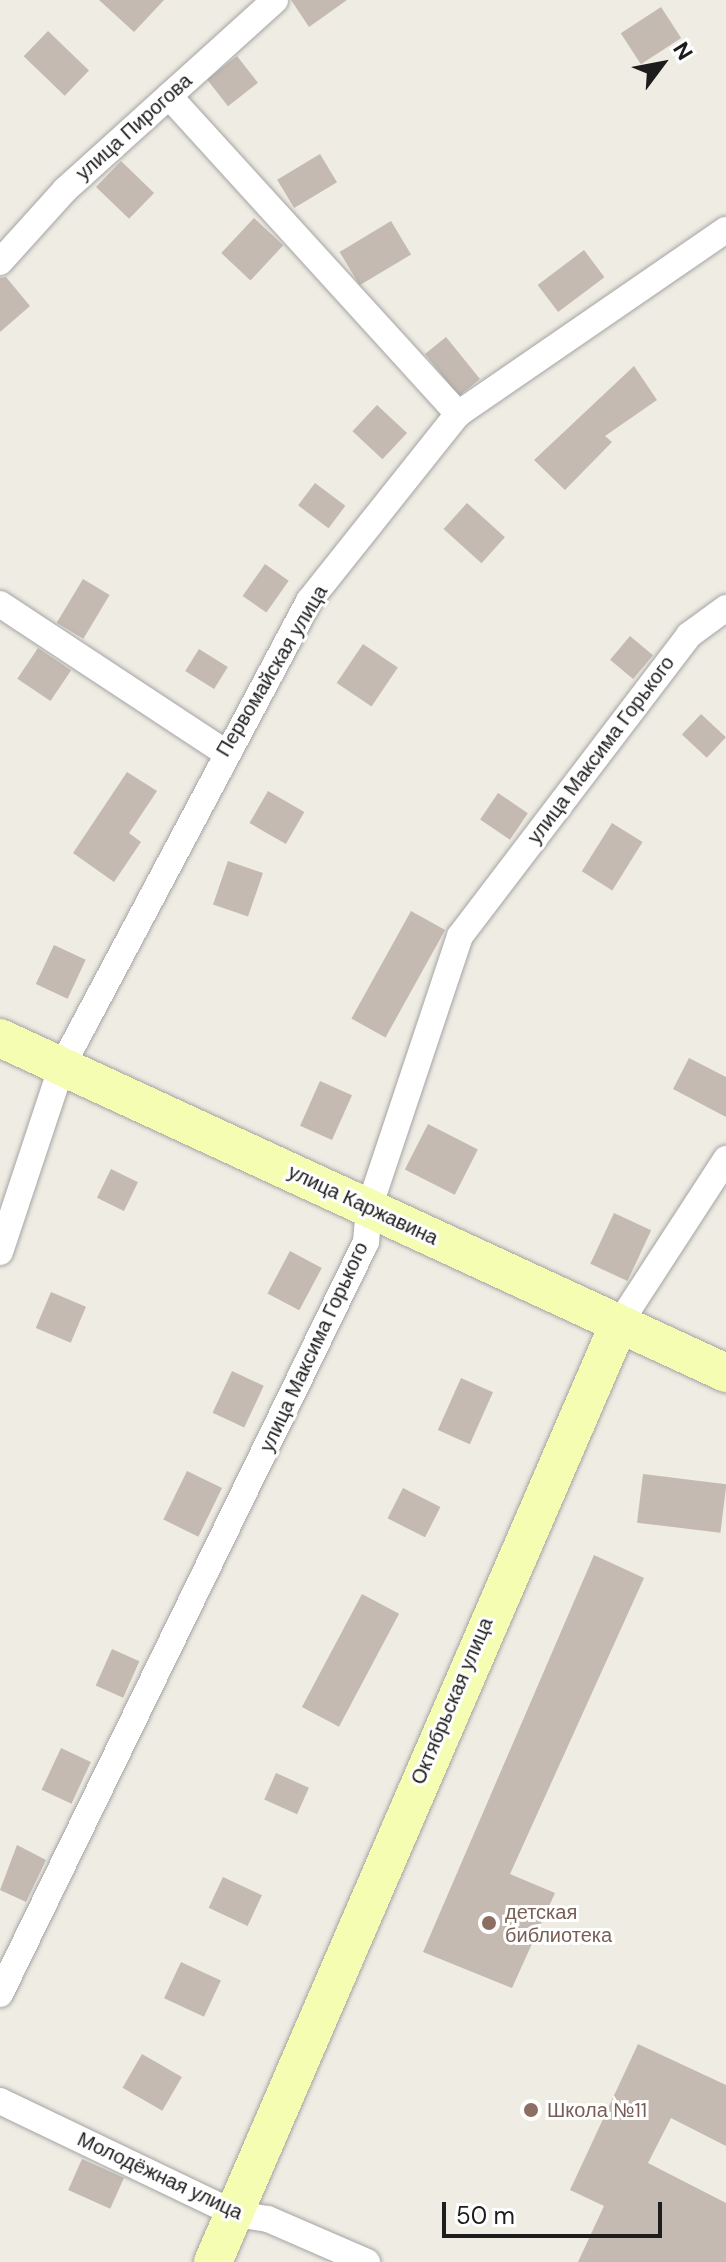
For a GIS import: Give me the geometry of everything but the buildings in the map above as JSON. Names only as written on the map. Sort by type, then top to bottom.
[{"type":"street","name":"улица Пирогова","points":[[0,262],[65,190],[275,0]]},
{"type":"street","points":[[169,96],[458,414]]},
{"type":"street","name":"Первомайская улица","points":[[0,1252],[62,1066],[223,751],[309,601],[458,414],[726,230]]},
{"type":"street","points":[[0,604],[223,751]]},
{"type":"street","name":"улица Максима Горького","points":[[0,1994],[366,1242],[369,1208],[460,936],[689,635],[726,608]]},
{"type":"street","name":"улица Каржавина","points":[[0,1038],[726,1373]]},
{"type":"street","name":"Октябрьская улица","points":[[213,2262],[619,1324],[726,1159]]},
{"type":"street","name":"Молодёжная улица","points":[[0,2101],[236,2214],[268,2219],[367,2262]]},
{"type":"place","name":"детская библиотека","points":[[489,1923]]},
{"type":"place","name":"Школа №11","points":[[531,2110]]}]
